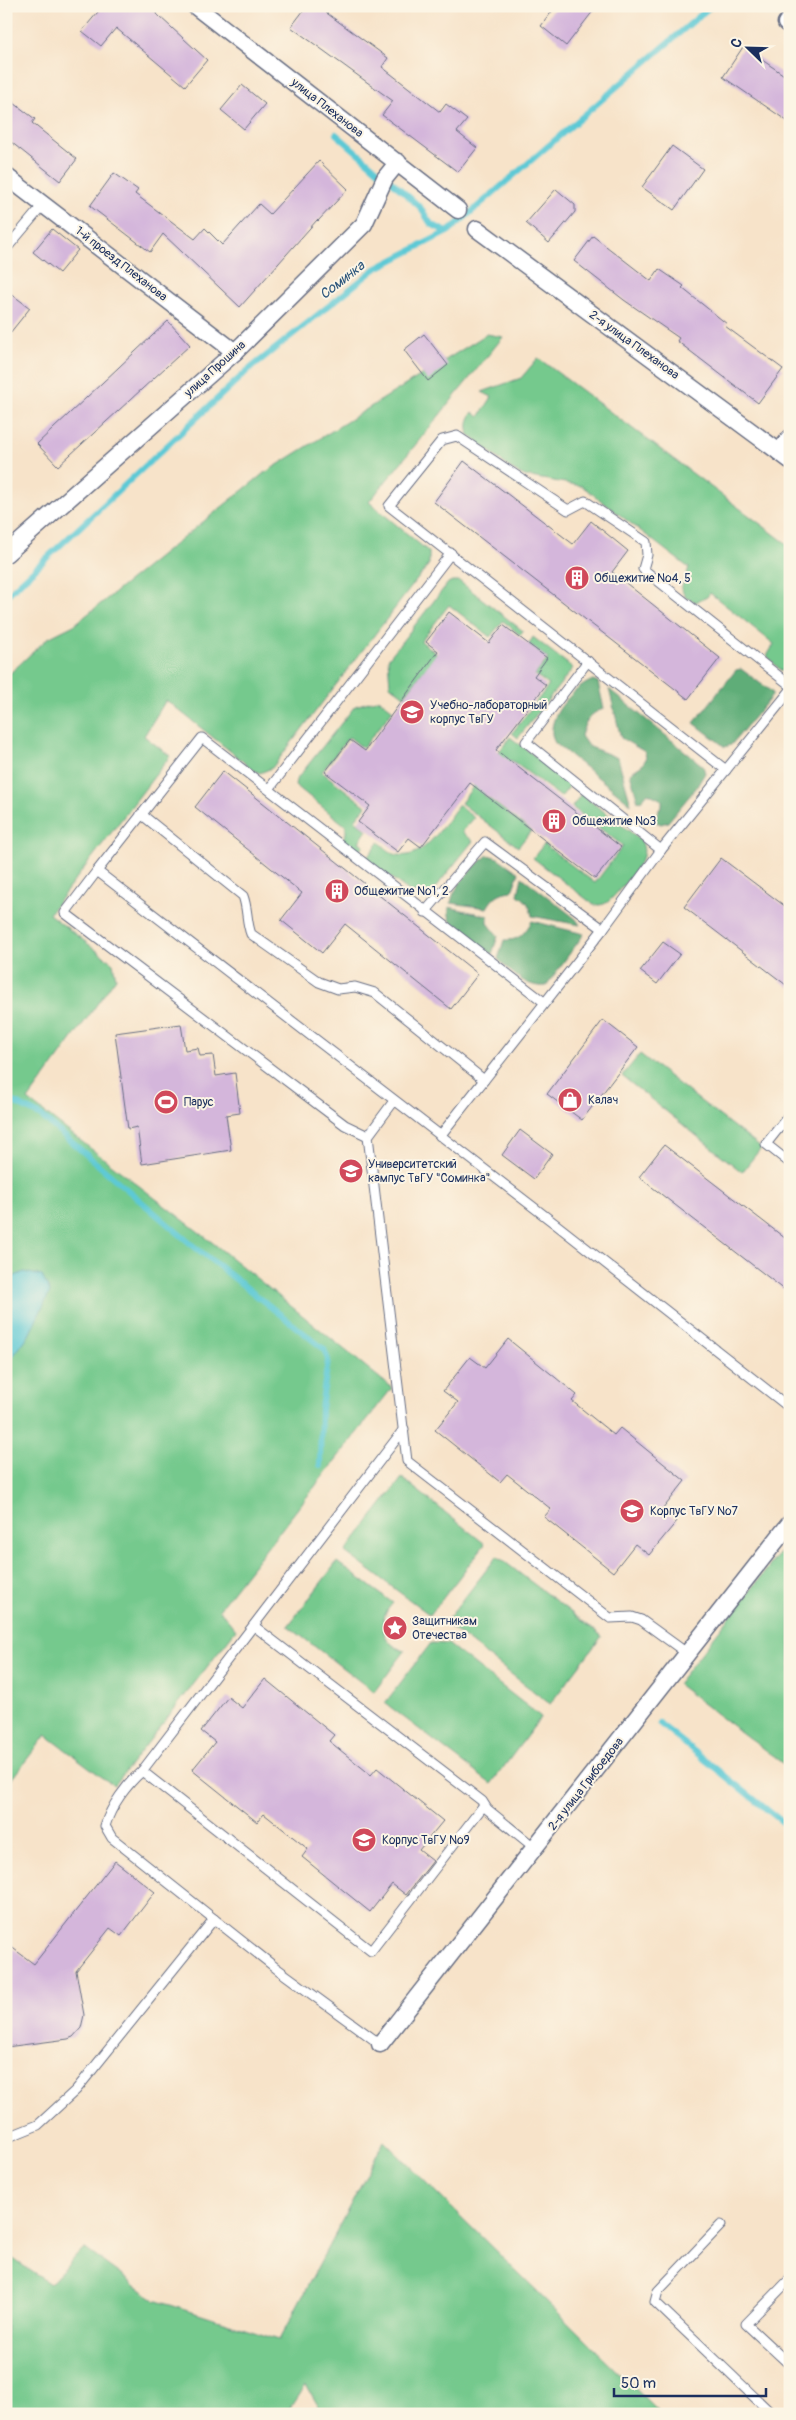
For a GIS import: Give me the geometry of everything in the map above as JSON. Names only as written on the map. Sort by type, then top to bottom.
[{"type":"street","name":"улица Плеханова","points":[[196,6],[458,210]]},
{"type":"street","name":"улица Прошина","points":[[6,554],[235,352],[364,224],[385,178],[398,162]]},
{"type":"street","name":"1-й проезд Плеханова","points":[[6,176],[235,352]]},
{"type":"street","name":"2-я улица Плеханова","points":[[477,229],[784,456]]},
{"type":"street","points":[[784,456],[790,438]]},
{"type":"street","name":"2-я улица Грибоедова","points":[[380,2044],[790,1523]]},
{"type":"lane","points":[[6,249],[43,205]]},
{"type":"lane","points":[[726,770],[389,506],[442,440],[457,436],[568,510],[585,501],[646,542],[643,569],[790,685]]},
{"type":"lane","points":[[269,789],[451,553]]},
{"type":"lane","points":[[588,661],[526,742],[661,850]]},
{"type":"lane","points":[[440,1136],[603,929],[661,850],[790,691]]},
{"type":"lane","points":[[368,1136],[345,1125],[65,913],[202,738],[544,1002]]},
{"type":"lane","points":[[141,814],[243,896],[248,908],[246,922],[251,934],[319,982],[338,990],[355,988],[375,993],[484,1080]]},
{"type":"lane","points":[[425,912],[485,842],[603,929]]},
{"type":"lane","points":[[97,871],[790,1408]]},
{"type":"lane","points":[[394,1101],[368,1136],[407,1461],[610,1618],[632,1617],[641,1620],[688,1654]]},
{"type":"lane","points":[[790,1114],[766,1144],[790,1163]]},
{"type":"lane","points":[[380,2044],[276,1968],[214,1919],[112,1838],[105,1826],[113,1807],[404,1429]]},
{"type":"lane","points":[[254,1626],[475,1796],[535,1848]]},
{"type":"lane","points":[[142,1771],[371,1951],[484,1805]]},
{"type":"lane","points":[[6,2138],[38,2125],[76,2090],[214,1919]]},
{"type":"lane","points":[[721,2225],[658,2291],[656,2302],[772,2414]]},
{"type":"lane","points":[[790,2279],[746,2324],[790,2365]]},
{"type":"green space","points":[[487,334],[503,337],[369,502],[429,552],[429,564],[272,768],[260,773],[255,771],[166,700],[144,736],[170,756],[49,914],[113,963],[116,978],[28,1100],[213,1243],[392,1388],[219,1609],[236,1630],[114,1786],[46,1735],[6,1786],[6,677],[48,638],[74,625],[263,474]]},
{"type":"green space","points":[[538,358],[790,546],[790,672],[781,671],[767,656],[774,644],[710,593],[707,597],[696,602],[686,598],[681,589],[689,568],[582,486],[525,476],[514,471],[469,435],[468,423],[471,415],[473,412],[479,417],[492,397],[482,392],[521,378]]},
{"type":"green space","points":[[459,581],[523,631],[520,635],[503,621],[490,637],[449,605],[421,641],[437,654],[404,696],[390,685],[388,659],[448,583]]},
{"type":"green space","points":[[533,637],[573,668],[518,738],[512,733],[549,685],[535,675],[548,659],[529,644]]},
{"type":"green space","points":[[741,669],[772,692],[772,696],[731,745],[725,747],[694,723],[736,670]]},
{"type":"green space","points":[[593,680],[598,682],[604,709],[588,719],[581,736],[588,746],[618,758],[631,804],[555,743],[552,734],[553,725],[561,706],[576,690]]},
{"type":"green space","points":[[609,689],[703,766],[705,773],[696,788],[668,822],[661,824],[654,821],[662,805],[662,800],[648,793],[642,800],[638,801],[630,773],[641,766],[646,759],[645,752],[621,738]]},
{"type":"green space","points":[[379,699],[393,710],[363,748],[349,737],[322,772],[366,806],[355,820],[367,830],[359,842],[364,845],[358,852],[342,841],[346,833],[346,826],[295,785],[296,780],[355,706]]},
{"type":"green space","points":[[510,737],[571,784],[561,797],[511,760],[484,795],[531,831],[518,847],[461,803]]},
{"type":"green space","points":[[581,794],[641,840],[644,848],[643,856],[633,873],[613,897],[602,904],[594,905],[533,858],[544,844],[595,883],[623,846],[572,807]]},
{"type":"green space","points":[[459,805],[474,818],[462,832],[473,841],[432,892],[422,894],[409,891],[366,859],[379,842],[390,852],[398,855],[408,855],[417,852],[433,839]]},
{"type":"green space","points":[[488,855],[498,858],[519,873],[512,891],[497,896],[487,908],[451,903],[460,883]]},
{"type":"green space","points":[[522,877],[576,919],[580,925],[532,916],[528,904],[518,895]]},
{"type":"green space","points":[[449,907],[488,916],[488,923],[498,936],[492,954],[456,929],[449,915]]},
{"type":"green space","points":[[532,921],[584,934],[546,986],[525,982],[498,959],[504,940],[521,936]]},
{"type":"green space","points":[[640,1054],[761,1148],[742,1172],[622,1076]]},
{"type":"green space","points":[[402,1478],[485,1544],[430,1615],[345,1552]]},
{"type":"green space","points":[[786,1545],[790,1548],[790,1769],[677,1684]]},
{"type":"green space","points":[[497,1556],[602,1636],[550,1704],[445,1623]]},
{"type":"green space","points":[[337,1562],[393,1603],[384,1617],[384,1631],[391,1643],[405,1651],[374,1692],[288,1626]]},
{"type":"green space","points":[[431,1643],[448,1644],[541,1717],[491,1784],[385,1703]]},
{"type":"green space","points":[[384,2141],[661,2414],[323,2414],[306,2385],[287,2414],[6,2414],[6,2254],[50,2284],[84,2248],[155,2300],[279,2340]]},
{"type":"water","points":[[24,1272],[42,1276],[50,1292],[29,1335],[6,1366],[6,1282]]},
{"type":"building","points":[[103,6],[148,6],[207,60],[185,86],[116,28],[101,46],[82,31]]},
{"type":"building","points":[[307,6],[317,6],[388,58],[382,67],[440,112],[446,104],[467,120],[457,132],[477,148],[458,172],[382,115],[393,101],[291,27]]},
{"type":"building","points":[[556,6],[597,6],[566,46],[541,26]]},
{"type":"building","points":[[743,47],[790,79],[790,123],[723,77]]},
{"type":"building","points":[[242,85],[265,104],[244,129],[221,110]]},
{"type":"building","points":[[6,97],[35,119],[32,123],[77,159],[60,181],[6,138]]},
{"type":"building","points":[[672,146],[703,169],[674,210],[642,187]]},
{"type":"building","points":[[319,161],[348,189],[317,220],[240,307],[163,234],[150,252],[90,206],[114,173],[138,190],[135,194],[195,239],[205,228],[222,245],[259,204],[270,214]]},
{"type":"building","points":[[556,189],[575,205],[575,212],[549,243],[526,223]]},
{"type":"building","points":[[52,229],[78,250],[59,273],[33,252]]},
{"type":"building","points":[[593,236],[651,281],[659,269],[684,286],[682,288],[727,324],[725,326],[783,369],[758,403],[677,341],[679,338],[624,300],[574,261]]},
{"type":"building","points":[[6,290],[30,308],[6,338]]},
{"type":"building","points":[[168,321],[190,345],[58,466],[37,444]]},
{"type":"building","points":[[424,334],[448,365],[428,381],[404,350]]},
{"type":"building","name":"Общежитие №4, 5","points":[[464,461],[573,544],[591,521],[628,551],[612,572],[720,658],[688,699],[434,502]]},
{"type":"building","points":[[449,612],[489,643],[503,625],[547,658],[534,676],[546,685],[496,750],[621,847],[595,879],[470,783],[421,847],[409,838],[398,852],[358,822],[370,806],[325,772],[350,740],[365,751],[438,651],[426,642]]},
{"type":"building","name":"Общежитие №1, 2","points":[[223,771],[478,974],[451,1009],[345,924],[322,953],[281,920],[302,893],[195,807]]},
{"type":"building","points":[[721,858],[790,910],[790,988],[684,907]]},
{"type":"building","points":[[663,942],[680,954],[657,984],[640,971]]},
{"type":"building","points":[[603,1020],[638,1047],[582,1120],[547,1094]]},
{"type":"building","points":[[181,1024],[185,1050],[198,1048],[200,1056],[213,1055],[216,1076],[235,1073],[240,1113],[226,1115],[231,1150],[142,1164],[137,1127],[128,1129],[115,1033]]},
{"type":"building","points":[[520,1130],[552,1154],[534,1179],[502,1155]]},
{"type":"building","points":[[664,1145],[790,1242],[790,1294],[639,1177]]},
{"type":"building","points":[[508,1339],[577,1395],[572,1401],[614,1435],[620,1428],[685,1481],[662,1510],[677,1521],[649,1555],[635,1544],[613,1572],[544,1517],[551,1509],[507,1474],[500,1482],[435,1430],[458,1402],[443,1391],[470,1357],[485,1368]]},
{"type":"building","points":[[265,1679],[334,1735],[329,1741],[371,1775],[377,1768],[443,1821],[419,1850],[433,1861],[406,1895],[392,1884],[370,1912],[302,1857],[308,1849],[264,1814],[257,1822],[192,1770],[215,1742],[201,1731],[228,1697],[242,1708]]},
{"type":"building","points":[[115,1861],[155,1892],[121,1936],[110,1928],[76,1971],[84,2015],[81,2028],[73,2037],[68,2039],[6,2047],[6,1943],[34,1964]]},
{"type":"waterway","name":"Соминка","points":[[6,596],[247,371],[375,269],[449,231],[711,6]]},
{"type":"waterway","points":[[336,134],[382,174]]},
{"type":"waterway","points":[[389,179],[420,207],[431,224],[447,232]]},
{"type":"waterway","points":[[6,1098],[41,1116],[191,1244],[324,1349],[328,1360],[321,1409],[320,1465]]},
{"type":"waterway","points":[[659,1723],[790,1828]]},
{"type":"place","name":"Общежитие №4, 5","points":[[577,578]]},
{"type":"place","name":"Учебно-лабораторный корпус ТвГУ","points":[[412,712]]},
{"type":"place","name":"Общежитие №3","points":[[554,821]]},
{"type":"place","name":"Общежитие №1, 2","points":[[337,891]]},
{"type":"place","name":"Калач","points":[[570,1100]]},
{"type":"place","name":"Парус","points":[[166,1102]]},
{"type":"place","name":"Университетский кампус ТвГУ \"Соминка\"","points":[[351,1171]]},
{"type":"place","name":"Корпус ТвГУ №7","points":[[632,1511]]},
{"type":"place","name":"Защитникам Отечества","points":[[395,1628]]},
{"type":"place","name":"Корпус ТвГУ №9","points":[[364,1840]]}]
